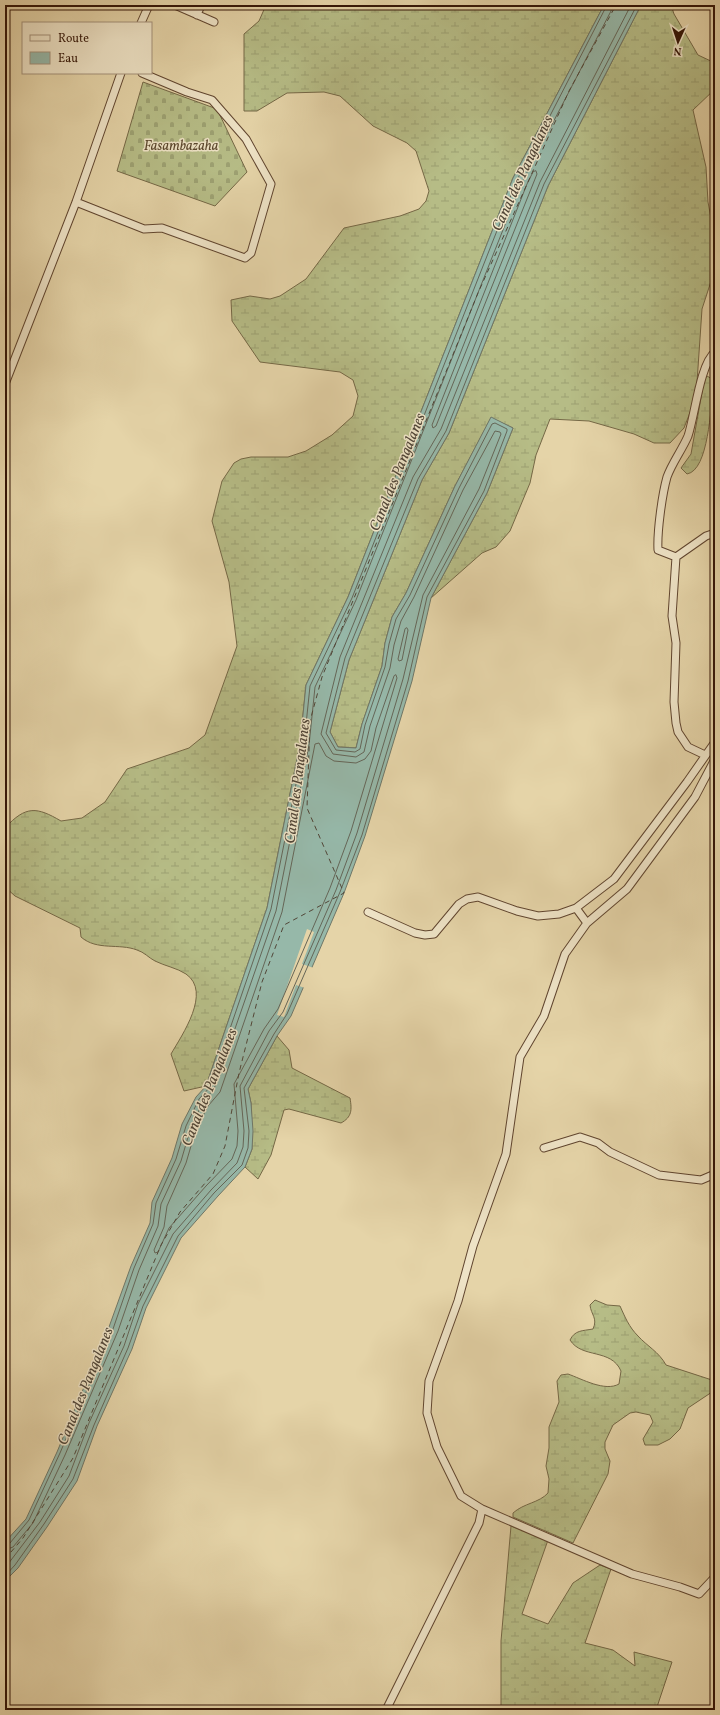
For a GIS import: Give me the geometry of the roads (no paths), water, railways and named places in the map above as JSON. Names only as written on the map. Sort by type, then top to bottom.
[{"type":"street","points":[[141,22],[149,5]]},
{"type":"street","points":[[175,5],[214,22]]},
{"type":"street","points":[[197,14],[200,5]]},
{"type":"street","points":[[5,384],[76,202],[121,74]]},
{"type":"street","points":[[76,202],[144,229],[162,228],[245,258],[251,253],[271,184],[246,139],[212,100],[187,92],[144,74]]},
{"type":"street","points":[[676,557],[658,550],[657,535],[667,477],[688,436],[703,370],[715,352]]},
{"type":"street","points":[[676,557],[706,536],[715,533]]},
{"type":"street","points":[[676,557],[672,616],[676,644],[674,702],[676,723],[678,732],[688,746],[706,755]]},
{"type":"street","points":[[368,912],[415,933],[425,935],[434,934],[459,904],[467,899],[478,897],[517,911],[538,916],[559,914],[576,908],[614,879],[715,742]]},
{"type":"street","points":[[715,759],[695,796],[627,888],[587,923],[565,954],[544,1016],[520,1057],[506,1154],[474,1246],[458,1301],[429,1381],[427,1413],[437,1447],[461,1496],[482,1509],[632,1574],[680,1587],[699,1594],[715,1578]]},
{"type":"street","points":[[576,908],[587,923]]},
{"type":"street","points":[[544,1148],[580,1137],[598,1143],[610,1152],[659,1175],[701,1180],[715,1174]]},
{"type":"street","points":[[386,1710],[479,1523],[482,1509]]},
{"type":"water","name":"Canal des Pangalanes","points":[[604,5],[641,5],[548,186],[449,433],[422,480],[349,660],[330,732],[338,747],[356,748],[362,724],[382,666],[385,643],[392,617],[406,593],[455,486],[491,417],[513,428],[487,493],[431,598],[412,681],[365,836],[344,893],[291,1016],[277,1036],[248,1089],[251,1103],[253,1131],[252,1149],[245,1167],[181,1238],[146,1308],[132,1349],[97,1426],[77,1481],[18,1568],[5,1581],[5,1542],[26,1519],[57,1452],[109,1327],[131,1266],[150,1223],[152,1202],[172,1158],[182,1124],[196,1097],[206,1086],[267,908],[300,744],[306,685],[348,597],[513,178]]},
{"type":"park label","name":"Fasambazaha","points":[[181,145]]}]
